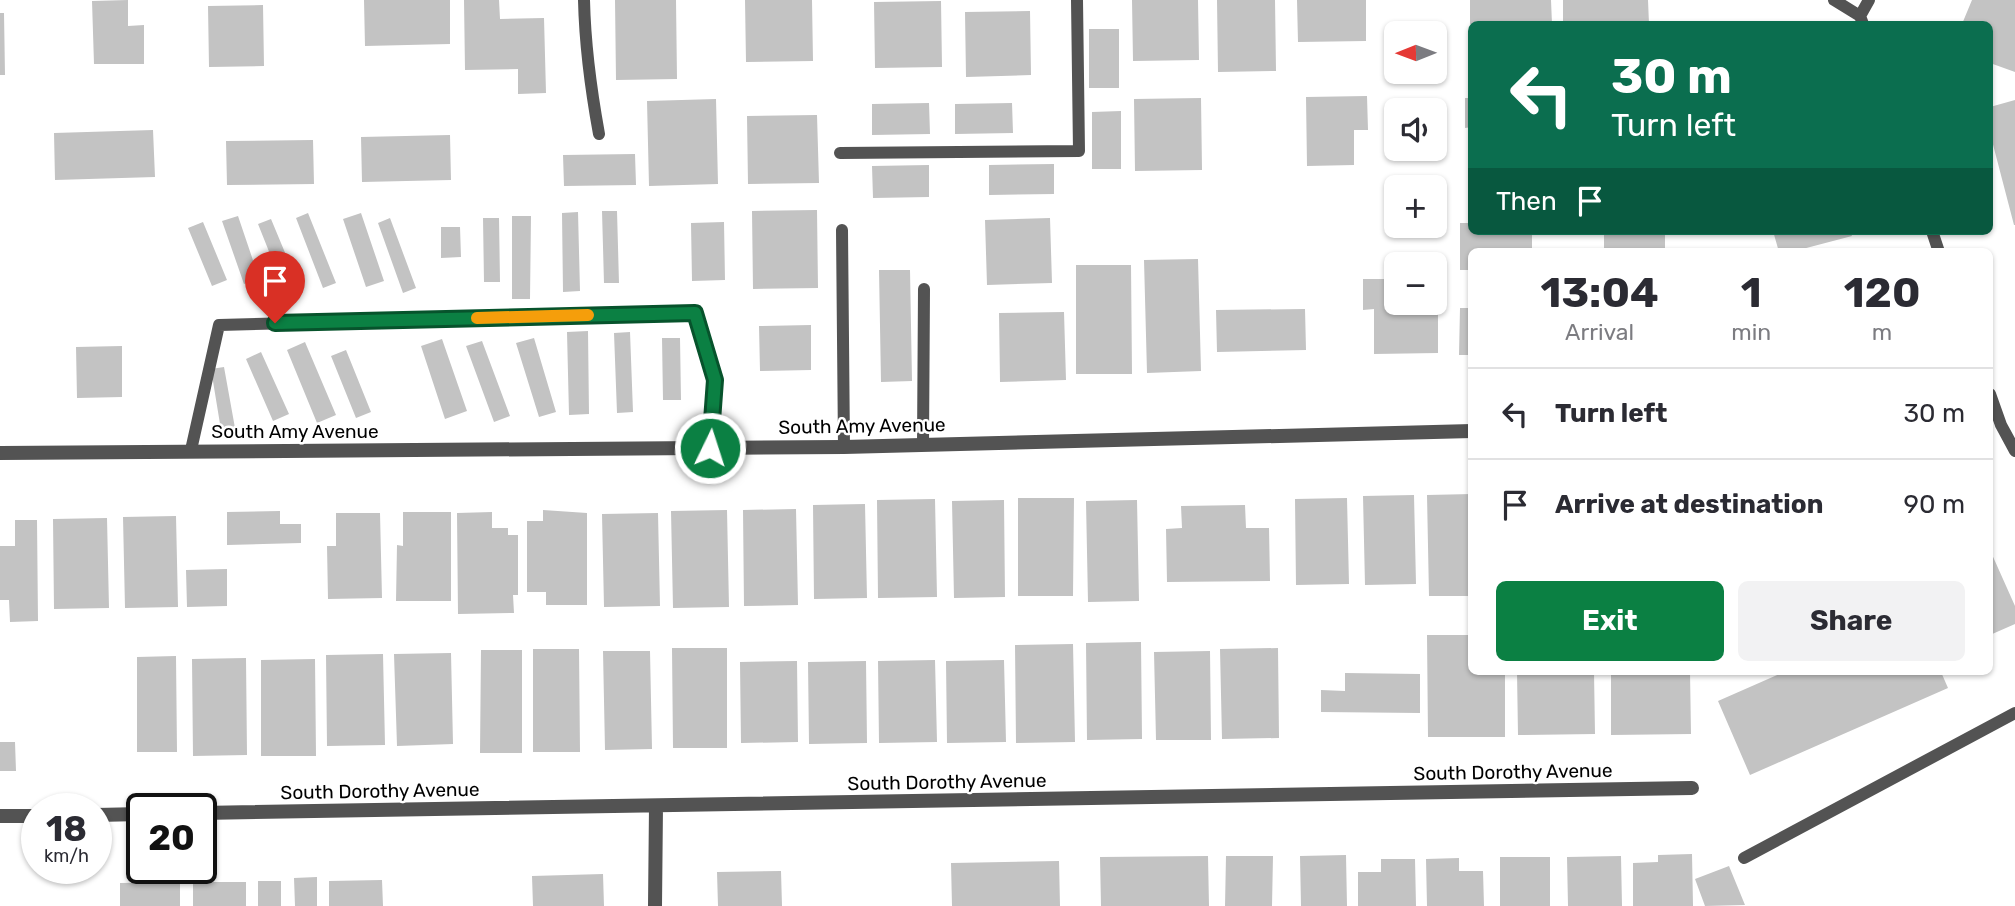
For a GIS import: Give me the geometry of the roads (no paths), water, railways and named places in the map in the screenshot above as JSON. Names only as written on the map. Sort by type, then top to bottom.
[{"type":"street","name":"South Amy Avenue","points":[[0,453],[844,447],[1468,431]]},
{"type":"street","name":"South Dorothy Avenue","points":[[217,813],[1692,788]]},
{"type":"street","points":[[655,906],[656,806]]},
{"type":"street","points":[[0,816],[21,816]]},
{"type":"lane","points":[[584,0],[589,69],[599,134]]},
{"type":"lane","points":[[840,153],[1079,151],[1077,0]]},
{"type":"lane","points":[[1834,0],[1862,20],[1869,0]]},
{"type":"lane","points":[[842,230],[844,447]]},
{"type":"lane","points":[[923,444],[924,289]]},
{"type":"lane","points":[[191,450],[219,324],[695,313],[715,380],[710,448]]},
{"type":"lane","points":[[1993,402],[2015,451]]},
{"type":"lane","points":[[1744,858],[2015,713]]}]
